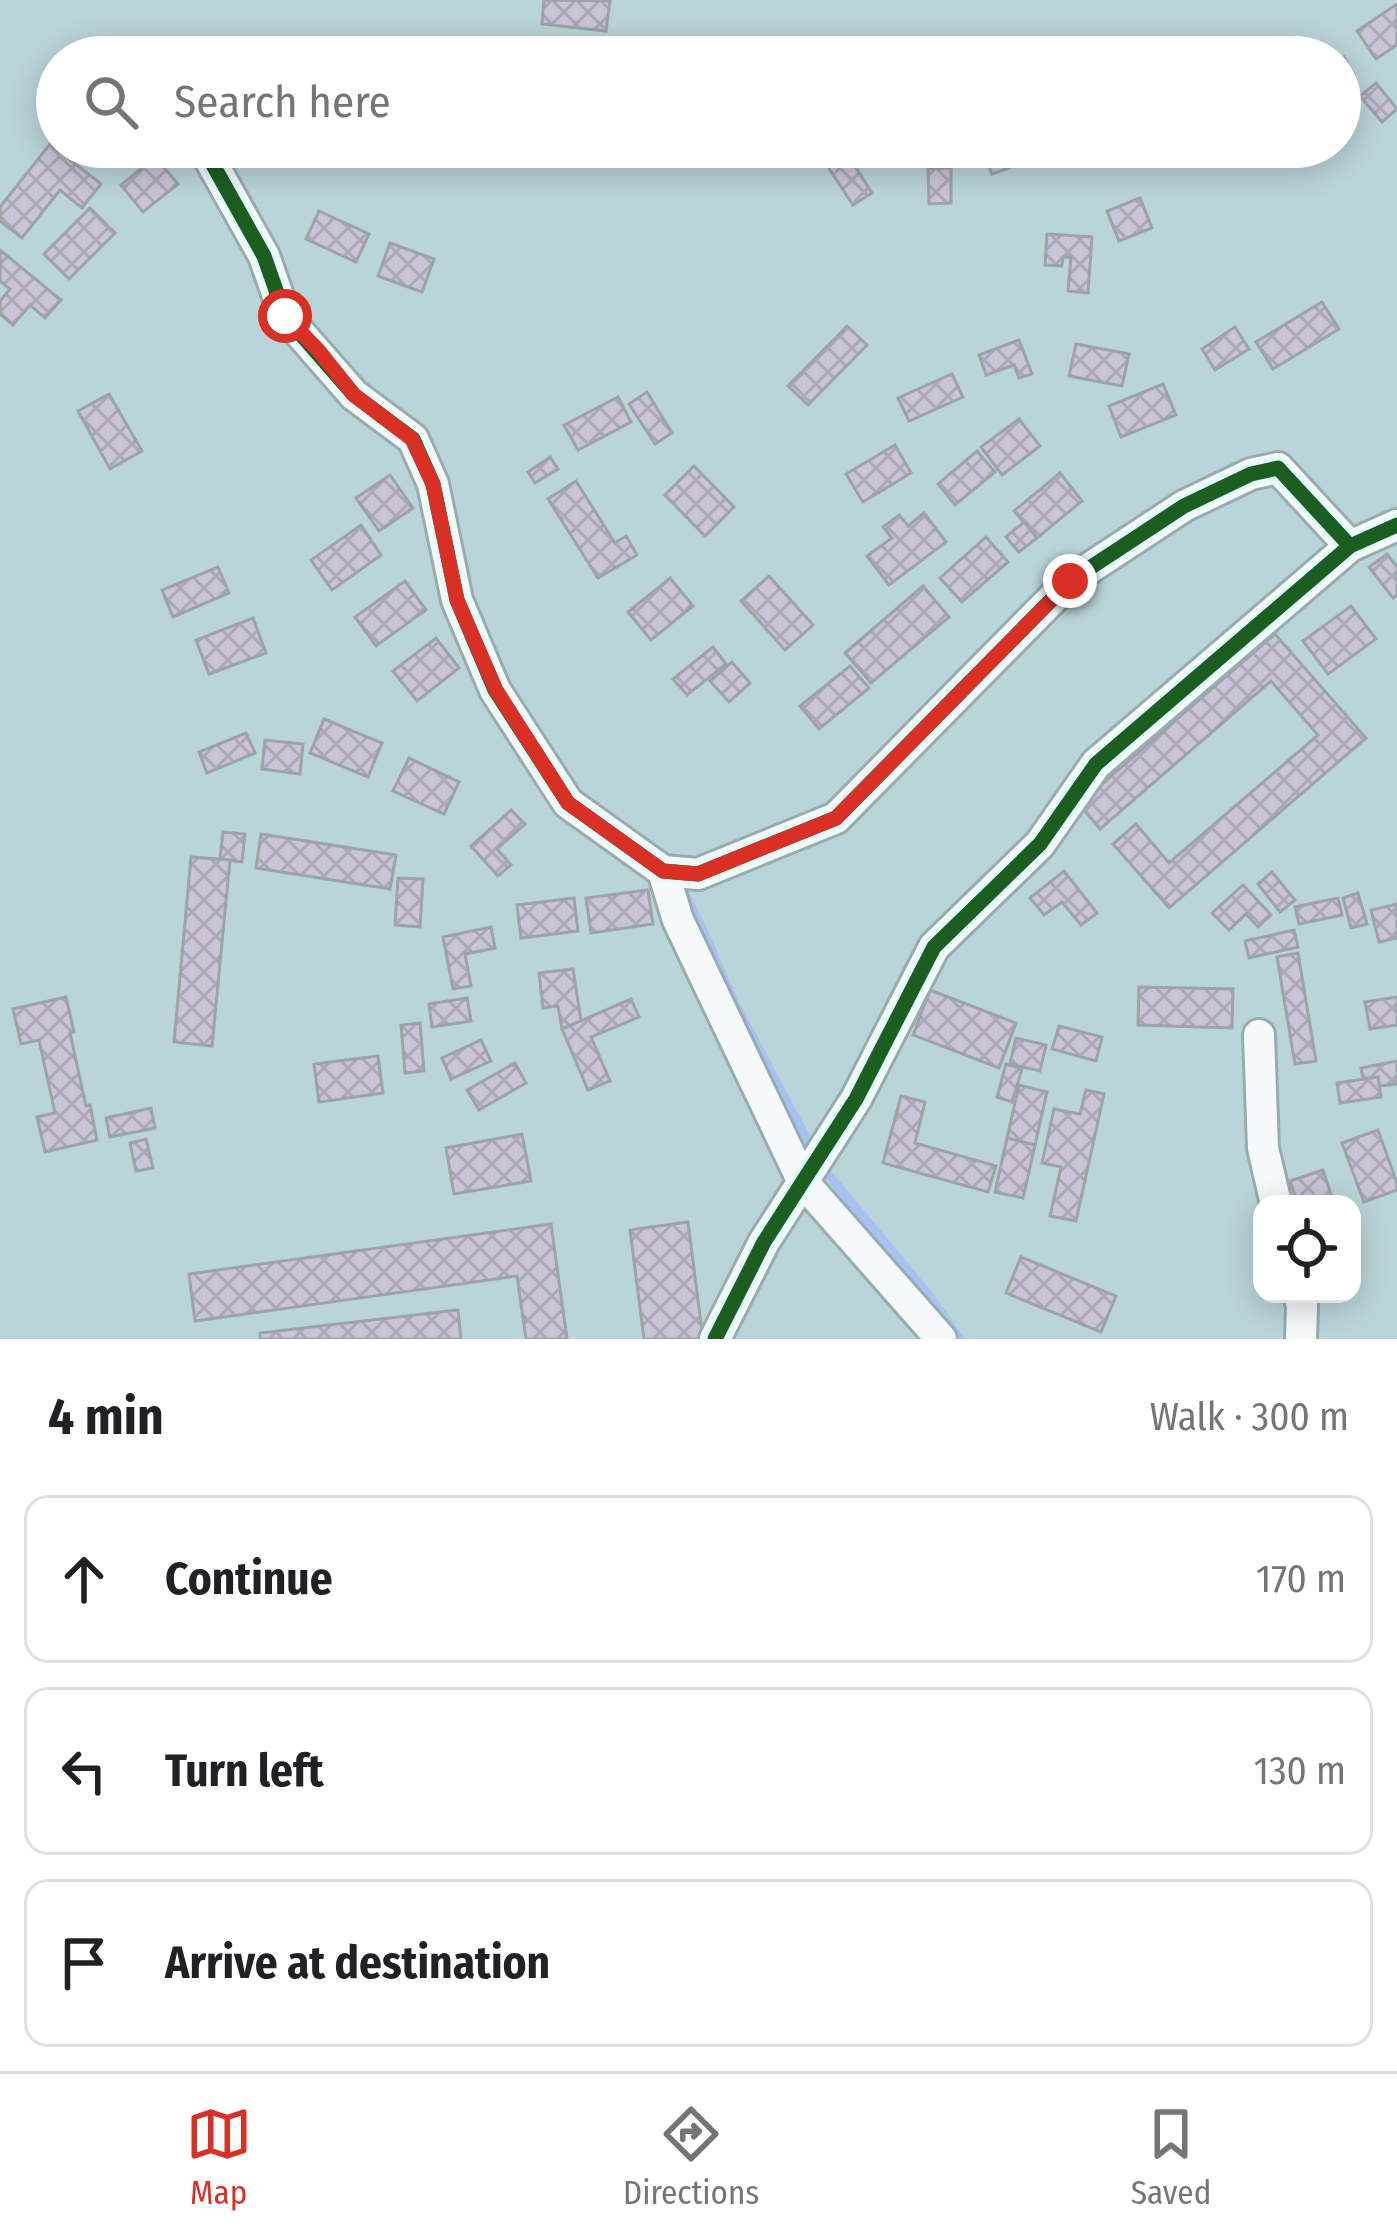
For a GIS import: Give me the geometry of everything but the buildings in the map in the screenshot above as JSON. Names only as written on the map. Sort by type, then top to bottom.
[{"type":"street","points":[[215,168],[264,256],[285,316],[354,395],[412,439],[433,484],[457,600],[496,690],[568,803],[663,871],[698,874],[836,818],[1070,581],[1184,506],[1251,474],[1278,468],[1350,546]]},
{"type":"street","points":[[715,1339],[764,1243],[856,1099],[934,946],[1040,844],[1096,764],[1350,546],[1397,525]]},
{"type":"street","points":[[663,871],[678,920],[803,1182],[941,1339]]},
{"type":"street","points":[[1259,1035],[1263,1148],[1274,1195]]},
{"type":"street","points":[[1301,1303],[1301,1339]]},
{"type":"waterway","points":[[684,893],[734,1002],[813,1151]]},
{"type":"waterway","points":[[821,1166],[960,1339]]},
{"type":"cycle path","points":[[215,168],[264,256],[285,316],[354,395],[413,439],[433,484],[457,600],[495,690],[568,803],[663,871],[698,874],[836,818],[1070,581],[1184,506],[1251,474],[1278,468],[1350,546]]},
{"type":"cycle path","points":[[715,1339],[764,1242],[856,1099],[934,947],[1040,844],[1096,764],[1350,546],[1397,525]]},
{"type":"route","points":[[285,316],[354,395],[412,439],[433,484],[457,600],[496,690],[568,803],[663,871],[698,874],[836,818],[1070,581]]}]
